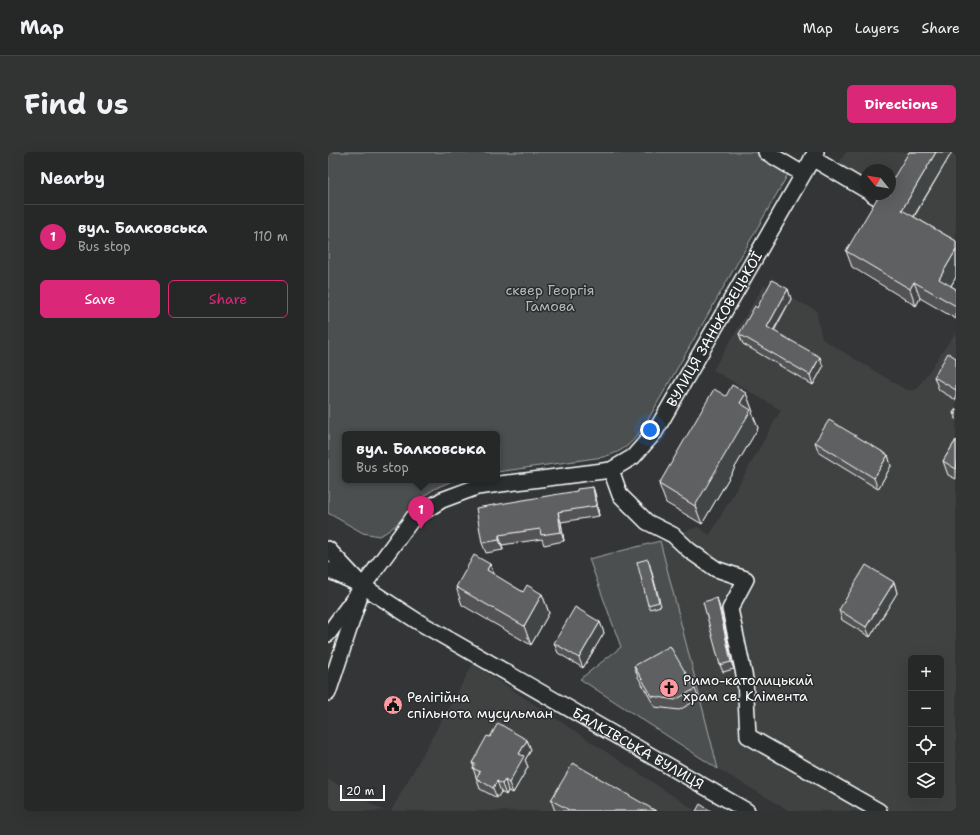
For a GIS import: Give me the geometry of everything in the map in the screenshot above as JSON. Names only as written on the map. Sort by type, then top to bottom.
[{"type":"street","points":[[766,152],[803,174]]},
{"type":"street","points":[[814,155],[860,186]]},
{"type":"street","name":"ВУЛИЦЯ ЗАНЬКОВЕЦЬКОЇ","points":[[328,634],[413,518],[442,500],[477,486],[611,470],[632,457],[655,432],[814,155]]},
{"type":"street","points":[[611,470],[620,495],[647,522],[673,535],[690,551],[716,569],[746,579],[730,609],[745,679],[748,736],[879,811]]},
{"type":"street","name":"БАЛКІВСЬКА ВУЛИЦЯ","points":[[328,549],[363,586]]},
{"type":"street","name":"БАЛКІВСЬКА ВУЛИЦЯ","points":[[328,570],[363,586],[417,621],[748,811]]},
{"type":"street","points":[[328,693],[363,586]]},
{"type":"shaded area","points":[[846,152],[956,152],[956,247],[871,200],[896,200],[896,164],[860,164],[860,194],[830,177]]},
{"type":"shaded area","points":[[764,285],[816,310],[822,339],[906,390],[916,390],[956,332],[956,811],[790,811],[718,769],[660,541],[698,527],[710,535],[781,410],[713,370]]},
{"type":"shaded area","points":[[473,664],[696,811],[391,811]]},
{"type":"shaded area","points":[[328,779],[384,811],[328,811]]},
{"type":"shaded area","points":[[701,804],[712,811],[696,811]]},
{"type":"green space","name":"сквер Георгія Гамова","points":[[328,152],[760,152],[791,169],[646,423],[633,441],[623,449],[603,457],[500,472],[500,431],[342,431],[342,483],[449,483],[423,497],[396,525],[379,536],[363,533],[328,513]]},
{"type":"green space","points":[[660,541],[718,769],[580,679],[621,647],[589,559]]},
{"type":"building","points":[[909,152],[936,152],[902,210],[956,241],[956,250],[939,279],[956,289],[956,306],[914,282],[910,289],[846,251],[876,200],[896,200],[896,174]]},
{"type":"building","points":[[772,280],[788,289],[767,327],[820,357],[810,375],[739,334],[755,306],[757,308]]},
{"type":"building","points":[[948,353],[956,358],[956,390],[934,377]]},
{"type":"building","points":[[732,385],[746,393],[740,403],[751,410],[695,506],[659,484],[714,389],[726,396]]},
{"type":"building","points":[[829,420],[888,455],[874,478],[815,442]]},
{"type":"building","points":[[956,440],[956,469],[943,461]]},
{"type":"building","points":[[593,487],[596,506],[558,512],[561,532],[541,535],[540,529],[499,535],[499,540],[482,543],[476,508]]},
{"type":"building","points":[[474,555],[490,564],[487,570],[523,592],[527,585],[542,594],[524,626],[456,587]]},
{"type":"building","points":[[648,559],[659,602],[648,605],[637,562]]},
{"type":"building","points":[[866,565],[894,582],[866,627],[839,610]]},
{"type":"building","points":[[717,598],[731,662],[720,665],[703,602]]},
{"type":"building","points":[[575,607],[600,622],[579,658],[554,643]]},
{"type":"building","name":"Римо-католицький храм св. Клімента","points":[[670,646],[695,689],[675,700],[652,696],[634,666]]},
{"type":"building","points":[[498,723],[527,740],[519,754],[524,756],[509,783],[505,780],[502,784],[497,781],[493,788],[476,778],[480,772],[473,768],[475,764],[472,763],[487,736],[490,737]]},
{"type":"building","points":[[573,763],[656,811],[571,811],[551,800]]},
{"type":"building","points":[[700,804],[711,811],[696,811]]},
{"type":"place","name":"вул. Балковська","points":[[421,529]]},
{"type":"place","name":"Римо-католицький храм св. Клімента","points":[[669,688]]},
{"type":"place","name":"Релігійна спільнота мусульман","points":[[393,705]]}]
